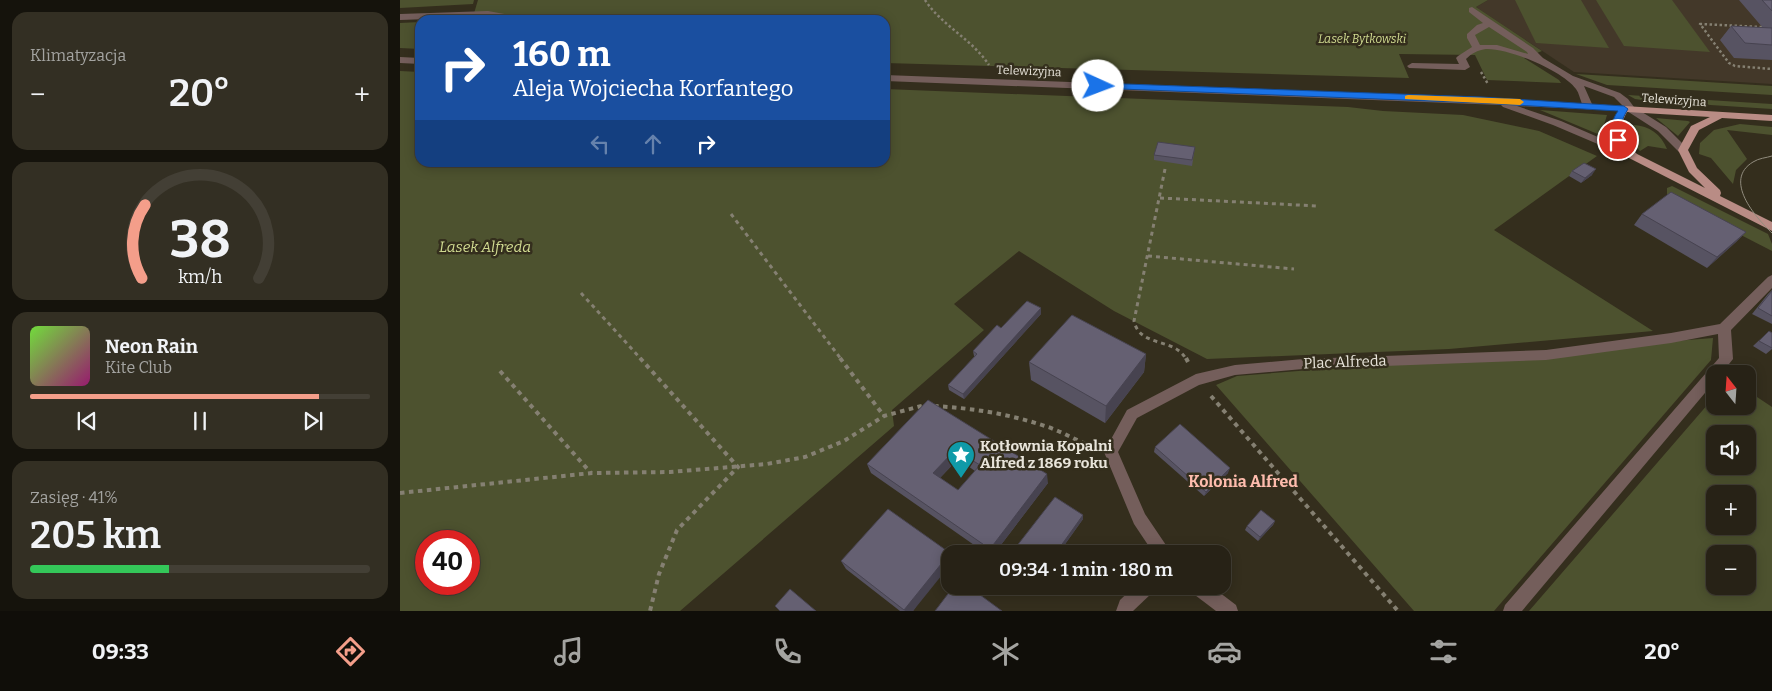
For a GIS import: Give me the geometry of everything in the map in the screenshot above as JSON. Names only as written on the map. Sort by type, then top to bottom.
[{"type":"main road","name":"Telewizyjna","points":[[1627,109],[1772,118]]},
{"type":"main road","points":[[1627,109],[1616,120],[1616,130],[1618,140],[1633,156],[1772,227]]},
{"type":"main road","points":[[1722,115],[1695,128],[1683,150],[1693,170],[1727,203]]},
{"type":"street","points":[[1472,10],[1530,50],[1540,60],[1569,78],[1580,88],[1588,106]]},
{"type":"street","points":[[459,15],[494,15]]},
{"type":"street","points":[[400,17],[415,16]]},
{"type":"street","points":[[1477,47],[1471,38],[1471,34],[1480,27],[1490,24]]},
{"type":"street","points":[[1412,66],[1465,67],[1461,58],[1467,51],[1477,47],[1498,48],[1540,60]]},
{"type":"street","points":[[400,60],[415,61]]},
{"type":"street","name":"Telewizyjna","points":[[890,78],[1491,100],[1627,109]]},
{"type":"street","points":[[1569,78],[1617,95],[1625,101],[1627,109],[1662,129],[1683,150]]},
{"type":"street","points":[[1491,100],[1557,123],[1633,156]]},
{"type":"street","points":[[1511,611],[1726,359],[1724,328],[1772,280]]},
{"type":"street","name":"Plac Alfreda","points":[[1111,452],[1132,414],[1196,380],[1235,370],[1303,364],[1546,355],[1724,328]]},
{"type":"street","points":[[1111,452],[1139,519],[1158,545]]},
{"type":"street","points":[[1124,611],[1126,606],[1138,595]]},
{"type":"street","points":[[1209,595],[1230,611]]},
{"type":"path","points":[[925,0],[944,23],[964,36],[984,55],[992,71]]},
{"type":"path","points":[[1762,27],[1700,24],[1729,63],[1736,66],[1772,69]]},
{"type":"path","points":[[1166,169],[1134,321],[1134,329],[1140,335],[1168,344],[1182,352],[1196,380],[1398,611]]},
{"type":"path","points":[[1160,198],[1318,206]]},
{"type":"path","points":[[731,214],[884,416]]},
{"type":"path","points":[[1148,256],[1294,269]]},
{"type":"path","points":[[581,292],[738,466]]},
{"type":"path","points":[[500,371],[592,473]]},
{"type":"path","points":[[400,492],[592,473],[670,472],[766,464],[805,457],[844,441],[884,416],[924,405],[972,408],[1008,415],[1045,426],[1089,446],[1111,452]]},
{"type":"path","points":[[650,611],[659,574],[677,530],[738,466]]},
{"type":"shaded area","points":[[1488,0],[1772,0],[1772,84],[1574,72],[1476,7]]},
{"type":"green space","points":[[400,0],[474,0],[473,4],[400,8]]},
{"type":"green space","name":"Lasek Bytkowski","points":[[478,0],[1488,0],[1476,7],[1542,51],[1524,58],[1561,83],[1487,80],[1475,55],[1399,54],[1409,78],[890,63],[890,15],[474,15]]},
{"type":"green space","points":[[1515,0],[1581,0],[1609,48],[1536,43]]},
{"type":"green space","points":[[1596,0],[1672,0],[1710,52],[1624,46]]},
{"type":"green space","points":[[415,22],[415,49],[400,48],[400,23]]},
{"type":"green space","name":"Lasek Alfreda","points":[[400,71],[415,72],[415,167],[890,167],[890,89],[1348,107],[1383,111],[1463,115],[1539,131],[1597,156],[1494,230],[1653,331],[1449,349],[1207,359],[1114,311],[1019,251],[954,304],[984,330],[892,410],[894,426],[680,611],[400,611]]},
{"type":"green space","points":[[1576,74],[1772,86],[1772,95],[1607,85]]},
{"type":"green space","points":[[1628,95],[1772,104],[1772,109],[1649,101],[1635,99]]},
{"type":"green space","points":[[1540,110],[1607,115],[1604,125],[1605,137]]},
{"type":"green space","points":[[1656,118],[1688,121],[1690,122],[1678,136]]},
{"type":"green space","points":[[1740,124],[1772,127],[1772,135],[1727,130],[1747,159],[1736,170],[1733,184],[1711,158],[1699,154],[1700,143],[1714,130]]},
{"type":"green space","points":[[1634,125],[1645,127],[1654,132],[1667,149],[1648,146],[1640,151],[1634,145],[1628,133]]},
{"type":"green space","points":[[1672,186],[1768,234],[1772,244],[1772,251],[1669,198],[1667,188]]},
{"type":"green space","points":[[1713,338],[1711,360],[1494,611],[1414,611],[1216,385],[1237,376]]},
{"type":"green space","points":[[1756,396],[1772,407],[1772,611],[1529,611],[1706,406],[1706,415],[1756,415]]},
{"type":"building","points":[[1762,0],[1772,0],[1772,11]]},
{"type":"building","points":[[1731,26],[1772,28],[1772,45],[1745,43]]},
{"type":"building","points":[[1158,142],[1195,147],[1192,160],[1154,155]]},
{"type":"building","points":[[1584,163],[1596,169],[1585,178],[1572,171]]},
{"type":"building","points":[[1671,192],[1746,232],[1717,257],[1642,214]]},
{"type":"building","points":[[1772,291],[1772,316],[1758,308]]},
{"type":"building","points":[[1027,301],[1041,308],[963,394],[948,385],[977,354],[973,351],[997,325],[1001,328]]},
{"type":"building","points":[[1072,315],[1146,354],[1106,406],[1029,362]]},
{"type":"building","points":[[1769,331],[1772,333],[1772,348],[1759,341]]},
{"type":"building","points":[[928,400],[1047,474],[993,545],[984,545],[867,464]],"holes":[[[955,450],[980,465],[958,490],[933,473]]]},
{"type":"building","points":[[1180,424],[1230,468],[1206,492],[1155,447]]},
{"type":"building","points":[[1055,497],[1083,515],[1061,545],[1018,545]]},
{"type":"building","points":[[888,509],[941,547],[941,564],[904,610],[841,561]]},
{"type":"building","points":[[1261,510],[1275,521],[1260,537],[1247,526]]},
{"type":"building","points":[[790,589],[816,611],[780,611],[775,606]]},
{"type":"building","points":[[947,595],[980,595],[1002,611],[935,611]]},
{"type":"tram line","points":[[1772,156],[1753,162],[1745,170],[1741,178],[1741,188],[1745,198],[1758,218],[1772,233]]},
{"type":"slow traffic","points":[[1408,97],[1520,102]]},
{"type":"place","name":"Kotłownia Kopalni Alfred z 1869 roku","points":[[961,479]]},
{"type":"district","name":"Kolonia Alfred","points":[[1243,481]]},
{"type":"route","points":[[1098,86],[1481,100],[1624,109],[1616,120],[1618,140]]}]
